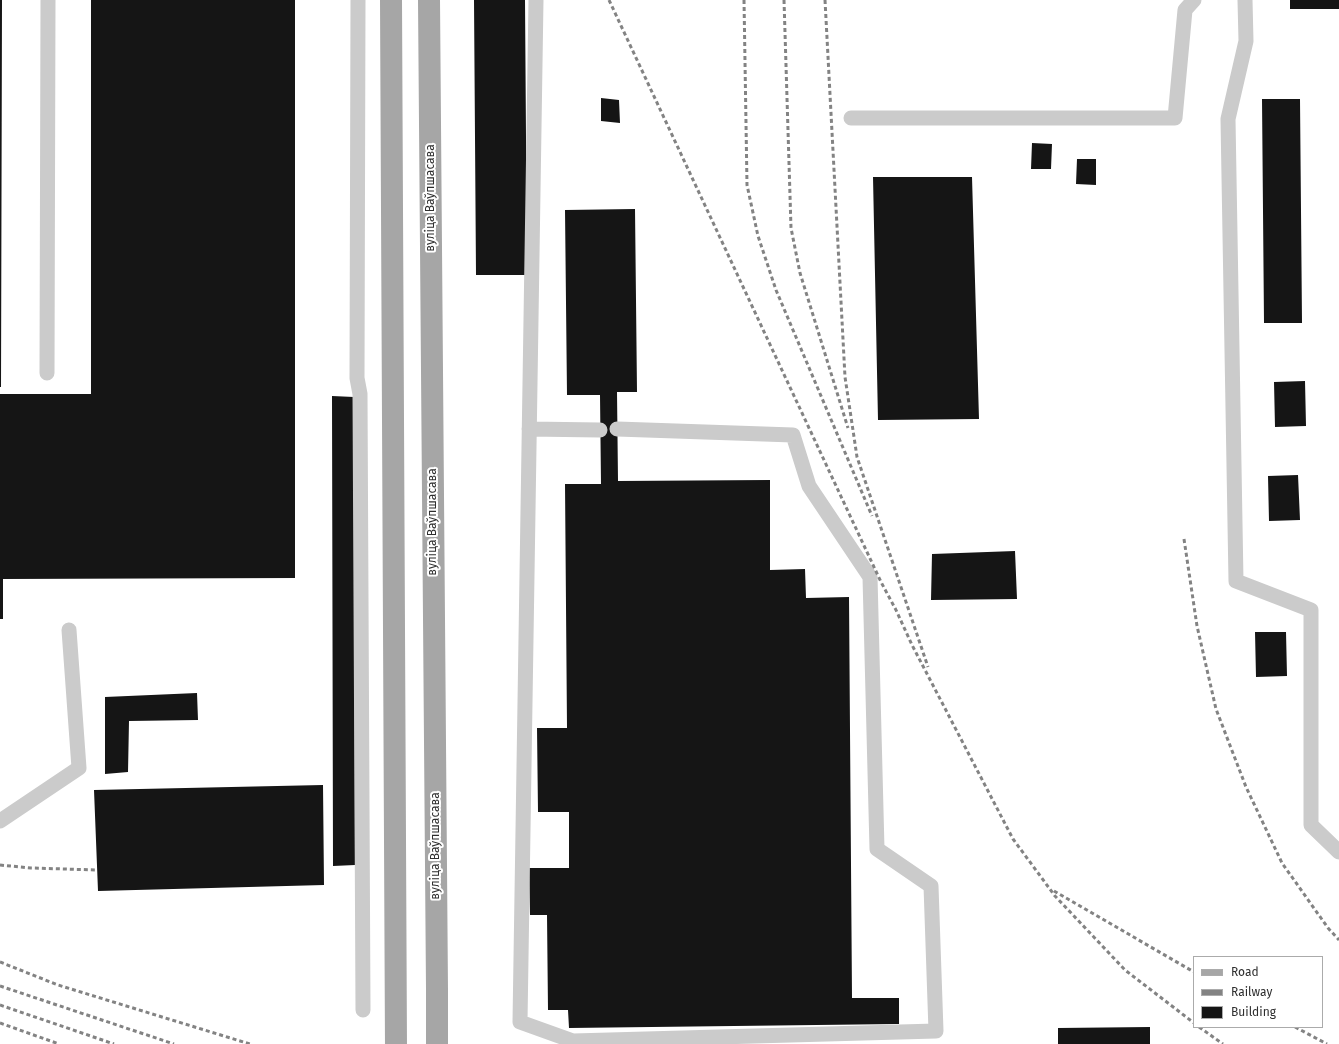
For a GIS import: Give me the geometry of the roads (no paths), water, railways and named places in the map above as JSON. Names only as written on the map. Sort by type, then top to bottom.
[{"type":"main road","points":[[391,0],[396,1044]]},
{"type":"main road","name":"вуліца Ваўпшасава","points":[[429,0],[437,988],[436,1044]]},
{"type":"lane","points":[[47,373],[48,0]]},
{"type":"lane","points":[[358,0],[357,378],[360,394],[363,1010]]},
{"type":"lane","points":[[536,0],[520,1022],[573,1041],[936,1031],[931,886],[877,849],[870,577],[809,486],[793,435],[617,429]]},
{"type":"lane","points":[[851,118],[1175,118],[1186,10],[1194,0]]},
{"type":"lane","points":[[1245,0],[1246,41],[1228,119],[1236,581],[1311,610],[1311,825],[1339,852]]},
{"type":"lane","points":[[529,430],[600,430]]},
{"type":"lane","points":[[0,821],[79,768],[69,630]]},
{"type":"railway","points":[[609,0],[881,582],[912,645],[1013,839],[1055,896],[1125,970],[1193,1022]]},
{"type":"railway","points":[[744,0],[747,185],[758,236],[776,290],[872,516]]},
{"type":"railway","points":[[784,0],[791,228],[800,273],[848,428]]},
{"type":"railway","points":[[825,0],[845,377],[857,457],[928,667]]},
{"type":"railway","points":[[1184,539],[1197,626],[1216,709],[1246,787],[1282,863],[1328,928],[1339,940]]},
{"type":"railway","points":[[0,865],[31,868],[97,870]]},
{"type":"railway","points":[[1054,891],[1193,971]]},
{"type":"railway","points":[[0,962],[58,985],[250,1044]]},
{"type":"railway","points":[[0,986],[174,1044]]},
{"type":"railway","points":[[0,1005],[114,1044]]},
{"type":"railway","points":[[0,1023],[59,1044]]},
{"type":"railway","points":[[1200,1028],[1223,1044]]},
{"type":"railway","points":[[1297,1028],[1327,1044]]}]
